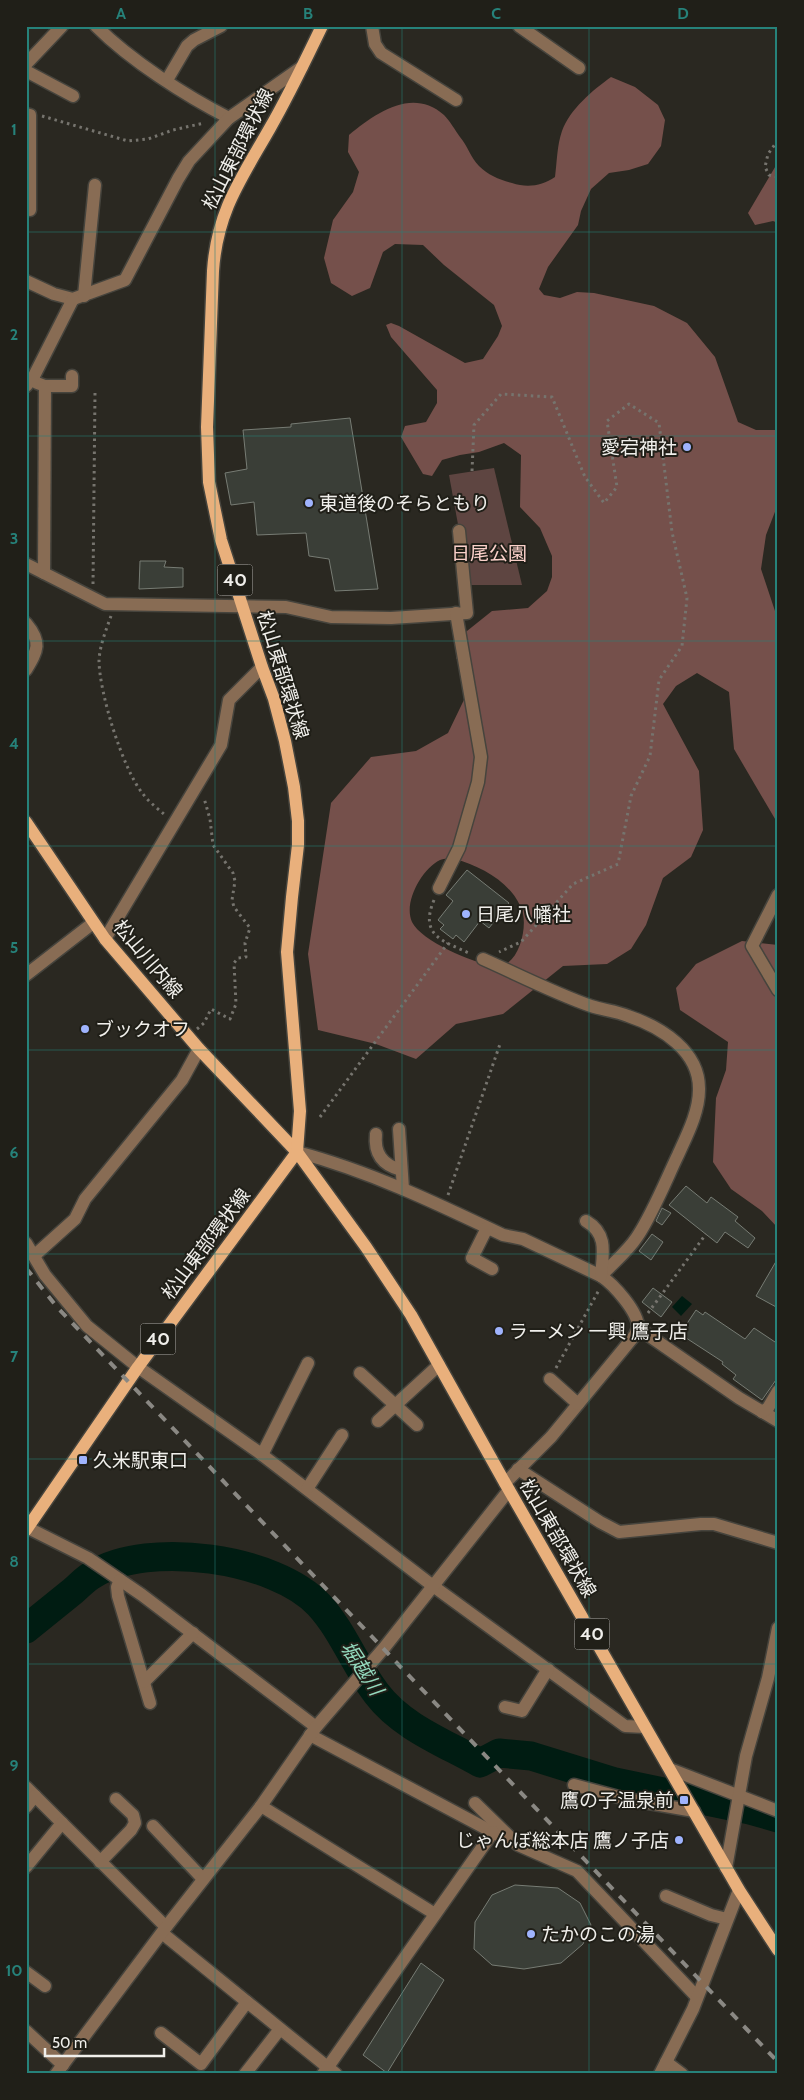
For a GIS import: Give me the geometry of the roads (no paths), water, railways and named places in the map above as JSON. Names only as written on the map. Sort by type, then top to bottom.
[{"type":"main road","name":"松山東部環状線","points":[[27,1529],[138,1367],[297,1152],[300,1111],[288,952],[298,845],[298,821],[294,787],[274,698],[262,667],[221,540],[209,482],[207,428],[214,250],[219,228],[227,206],[322,26]]},
{"type":"main road","name":"松山川内線","points":[[26,822],[105,939],[188,1037],[297,1152]]},
{"type":"main road","name":"松山東部環状線","points":[[297,1152],[366,1247],[411,1315],[738,1890],[778,1950]]},
{"type":"street","points":[[26,64],[62,26]]},
{"type":"street","points":[[96,26],[114,44],[211,109],[230,118]]},
{"type":"street","points":[[167,80],[187,46],[194,40],[221,26]]},
{"type":"street","points":[[372,26],[375,44],[381,53],[456,100]]},
{"type":"street","points":[[519,26],[580,68]]},
{"type":"street","points":[[26,281],[54,294],[79,298],[125,280],[189,161],[230,118],[302,66]]},
{"type":"street","points":[[26,71],[72,96]]},
{"type":"street","points":[[28,114],[30,210]]},
{"type":"street","points":[[72,376],[72,386],[28,384],[79,298],[95,185]]},
{"type":"street","points":[[44,386],[44,573]]},
{"type":"street","points":[[26,564],[105,604],[286,607],[331,617],[391,618],[456,614],[467,613],[459,531]]},
{"type":"street","points":[[439,888],[459,848],[478,782],[481,757],[456,614]]},
{"type":"street","points":[[26,623],[36,634],[38,647],[26,670]]},
{"type":"street","points":[[105,939],[221,745],[229,700],[262,667]]},
{"type":"street","points":[[778,895],[752,946],[778,990]]},
{"type":"street","points":[[26,975],[94,923]]},
{"type":"street","points":[[483,959],[592,1006],[627,1015],[649,1024],[671,1038],[688,1055],[697,1072],[699,1091],[689,1131],[637,1237],[603,1277]]},
{"type":"street","points":[[34,1255],[75,1219],[85,1199],[182,1080],[199,1049]]},
{"type":"street","points":[[398,1129],[403,1189]]},
{"type":"street","points":[[376,1134],[374,1145],[378,1154],[392,1168],[401,1170]]},
{"type":"street","points":[[297,1152],[372,1176],[503,1235],[523,1239],[603,1277],[625,1300],[636,1320],[638,1328],[738,1398],[778,1421]]},
{"type":"street","points":[[586,1221],[596,1227],[600,1234],[603,1248],[603,1277]]},
{"type":"street","points":[[487,1228],[472,1258],[492,1269]]},
{"type":"street","points":[[26,1243],[45,1275],[87,1326],[138,1367],[262,1455],[433,1586],[625,1726],[645,1727]]},
{"type":"street","points":[[26,2031],[59,2069],[261,1806],[313,1731],[433,1586],[518,1469],[551,1437],[638,1328]]},
{"type":"street","points":[[262,1455],[308,1363]]},
{"type":"street","points":[[378,1421],[439,1365]]},
{"type":"street","points":[[360,1373],[417,1425]]},
{"type":"street","points":[[550,1379],[578,1404]]},
{"type":"street","points":[[762,1412],[768,1408],[778,1391]]},
{"type":"street","points":[[307,1490],[342,1435]]},
{"type":"street","points":[[518,1469],[600,1522],[619,1532],[714,1524],[778,1543]]},
{"type":"street","points":[[27,1529],[96,1563],[193,1633],[313,1731],[493,1832],[577,1871],[697,1997]]},
{"type":"street","points":[[117,1578],[118,1596],[150,1703]]},
{"type":"street","points":[[726,1868],[746,1756],[773,1681],[778,1628]]},
{"type":"street","points":[[144,1682],[193,1633]]},
{"type":"street","points":[[505,1707],[522,1711],[548,1669]]},
{"type":"street","points":[[673,1774],[778,1812]]},
{"type":"street","points":[[574,1785],[626,1799],[692,1809]]},
{"type":"street","points":[[26,1807],[31,1792],[164,1930],[329,2072],[435,1914],[493,1832]]},
{"type":"street","points":[[100,1862],[131,1830],[135,1823],[133,1816],[116,1800]]},
{"type":"street","points":[[475,1803],[518,1845]]},
{"type":"street","points":[[261,1806],[435,1914]]},
{"type":"street","points":[[26,1867],[62,1823]]},
{"type":"street","points":[[154,1826],[203,1880]]},
{"type":"street","points":[[660,2074],[697,1997],[738,1890]]},
{"type":"street","points":[[666,1896],[711,1915],[727,1919]]},
{"type":"street","points":[[26,1972],[45,1986]]},
{"type":"street","points":[[161,2033],[201,2064],[247,2002]]},
{"type":"street","points":[[245,2074],[280,2029]]},
{"type":"street","points":[[666,2062],[682,2074]]},
{"type":"waterway","name":"堀越川","points":[[26,1629],[88,1578],[117,1564],[146,1558],[178,1556],[211,1559],[243,1566],[273,1576],[299,1589],[319,1605],[335,1626],[369,1683],[387,1706],[411,1725],[480,1763],[499,1753],[531,1756],[615,1782],[750,1810],[778,1818]]},
{"type":"railway","points":[[26,1268],[57,1307],[778,2062]]},
{"type":"place","name":"愛宕神社","points":[[687,447]]},
{"type":"place","name":"東道後のそらともり","points":[[309,503]]},
{"type":"place","name":"日尾八幡社","points":[[466,914]]},
{"type":"place","name":"ブックオフ","points":[[85,1029]]},
{"type":"place","name":"ラーメン 一興 鷹子店","points":[[499,1331]]},
{"type":"place","name":"久米駅東口","points":[[83,1460]]},
{"type":"place","name":"鷹の子温泉前","points":[[684,1800]]},
{"type":"place","name":"じゃんぼ総本店 鷹ノ子店","points":[[679,1840]]},
{"type":"place","name":"たかのこの湯","points":[[531,1934]]},
{"type":"park label","name":"日尾公園","points":[[489,553]]}]
